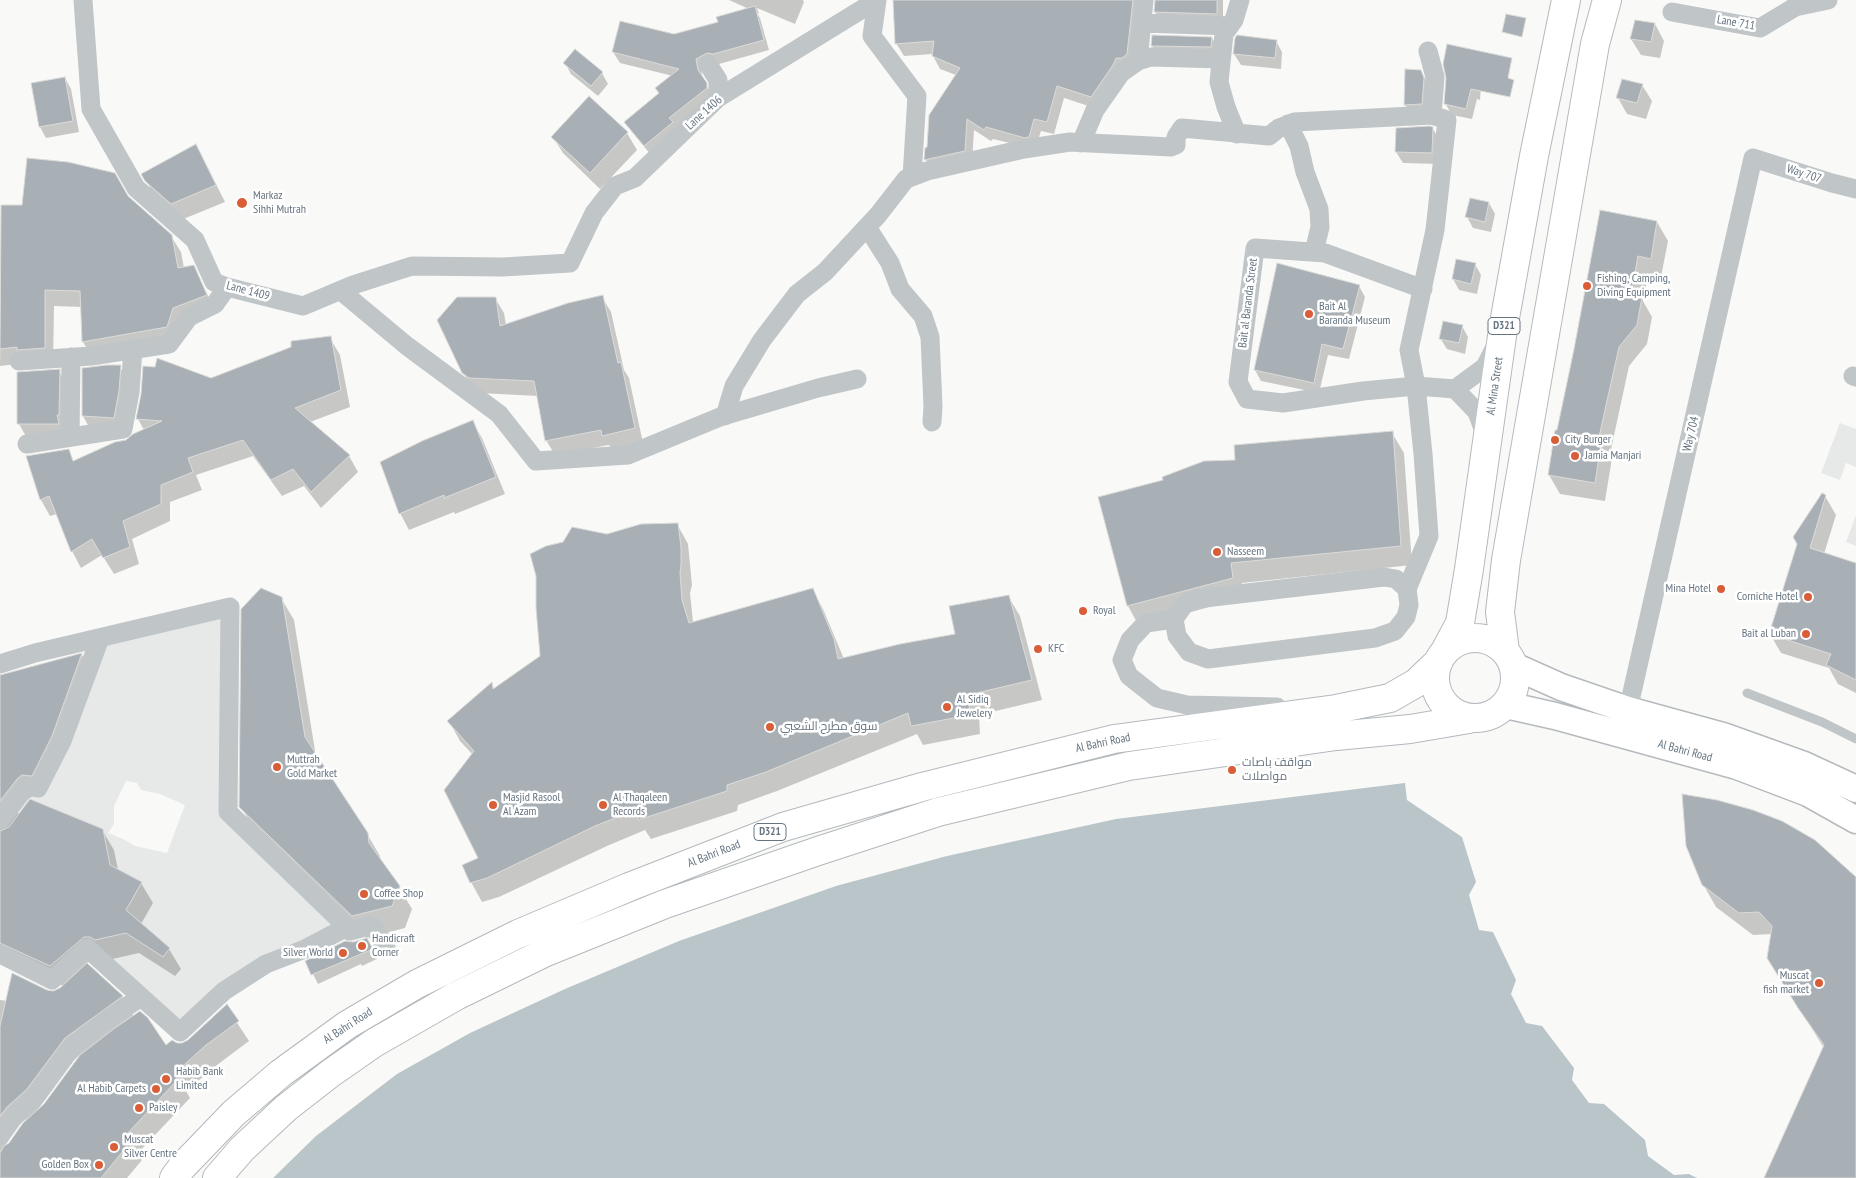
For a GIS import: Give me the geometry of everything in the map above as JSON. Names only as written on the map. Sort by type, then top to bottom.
[{"type":"main road","name":"Al Mina Street","points":[[1442,656],[1460,623],[1503,329],[1534,156],[1566,0]]},
{"type":"main road","points":[[216,1178],[242,1149],[286,1108],[374,1043],[456,996],[546,952],[665,904],[938,812],[1129,766],[1336,736],[1410,729],[1483,718],[1496,714],[1506,705],[1512,696],[1515,686],[1516,676],[1509,658],[1500,612],[1506,560],[1595,44],[1608,0]]},
{"type":"main road","name":"D321","points":[[1469,719],[1452,711],[1440,698],[1435,674],[1442,656],[1456,643],[1468,638],[1482,638],[1494,643],[1509,658]]},
{"type":"main road","name":"Al Bahri Road","points":[[174,1178],[182,1167],[234,1113],[281,1073],[347,1025],[418,984],[518,934],[629,887],[783,827],[922,786],[1114,739],[1336,709],[1390,698],[1416,683],[1442,656]]},
{"type":"street","name":"Lane 1409","points":[[82,0],[91,109],[136,188],[195,240],[214,282],[303,306],[341,290],[412,266],[503,267],[570,263]]},
{"type":"street","points":[[877,0],[872,36],[917,96],[912,177]]},
{"type":"street","name":"Lane 1406","points":[[570,263],[594,213],[615,186],[634,178],[718,98],[877,0]]},
{"type":"street","points":[[1138,61],[1144,0]]},
{"type":"street","points":[[1238,134],[1226,107],[1219,82],[1224,34],[1234,20],[1240,0]]},
{"type":"street","name":"Lane 711","points":[[1672,12],[1760,28],[1796,4],[1828,0]]},
{"type":"street","points":[[1142,23],[1230,26]]},
{"type":"street","points":[[1428,51],[1435,77],[1432,115]]},
{"type":"street","points":[[1081,143],[1095,110],[1121,73],[1138,61],[1152,57],[1221,59]]},
{"type":"street","points":[[708,64],[718,80],[718,98]]},
{"type":"street","points":[[725,416],[734,386],[762,340],[797,294],[825,272],[906,179],[927,171],[1024,149],[1070,142],[1163,148],[1176,144],[1176,137],[1182,128],[1269,136],[1279,128],[1294,122],[1432,115],[1447,120],[1435,230],[1409,350],[1416,386],[1423,454],[1428,536],[1407,589],[1409,606],[1406,617],[1395,631],[1375,638],[1208,659],[1189,652],[1177,636],[1174,619],[1184,605],[1196,599],[1384,577],[1396,579],[1407,589]]},
{"type":"street","points":[[1288,124],[1299,146],[1305,172],[1319,208],[1320,227],[1314,252]]},
{"type":"street","name":"Way 707","points":[[1753,158],[1856,189]]},
{"type":"street","name":"Way 704","points":[[1628,710],[1670,532],[1753,158]]},
{"type":"street","points":[[866,227],[890,263],[900,289],[923,316],[930,336],[932,422]]},
{"type":"street","name":"Bait al Baranda Street","points":[[1423,289],[1325,253],[1255,248],[1238,382],[1247,399],[1283,403],[1363,391],[1416,386],[1455,389]]},
{"type":"street","points":[[19,361],[72,357],[169,344],[189,317],[215,304],[228,287]]},
{"type":"street","points":[[341,290],[407,346],[500,414],[536,461],[628,455],[725,416],[818,388],[857,379]]},
{"type":"street","points":[[1488,440],[1478,412],[1455,389],[1485,367],[1503,329]]},
{"type":"street","points":[[26,444],[123,428],[130,392],[133,349]]},
{"type":"street","points":[[70,437],[72,357]]},
{"type":"street","points":[[0,664],[35,653],[230,607],[228,812],[350,931],[369,926],[374,927],[386,948]]},
{"type":"street","points":[[1174,619],[1146,623],[1130,640],[1122,660],[1129,676],[1157,698],[1187,705],[1336,709]]},
{"type":"street","points":[[0,820],[26,786],[38,788],[62,741],[100,638]]},
{"type":"street","name":"Al Bahri Road","points":[[1509,658],[1561,687],[1628,710],[1722,736],[1804,765],[1856,789]]},
{"type":"street","name":"Al Bahri Road","points":[[1506,705],[1555,716],[1737,766],[1808,793],[1856,820]]},
{"type":"street","points":[[0,954],[52,980],[87,948],[180,1032],[224,991],[266,964],[305,949],[347,927]]},
{"type":"street","points":[[0,1136],[15,1115],[35,1097],[72,1047],[108,1019],[141,998]]},
{"type":"lane","points":[[1747,693],[1822,722],[1856,738]]},
{"type":"shaded area","points":[[1840,423],[1856,429],[1856,467],[1846,463],[1840,480],[1821,473]]},
{"type":"shaded area","points":[[1856,515],[1856,546],[1846,542]]},
{"type":"shaded area","points":[[226,614],[228,812],[347,927],[266,964],[180,1032],[87,948],[52,980],[0,954],[0,820],[38,788],[103,637]],"holes":[[[126,781],[137,783],[141,790],[160,794],[185,805],[167,853],[135,846],[108,833],[114,824],[114,806]]]},
{"type":"shaded area","points":[[1405,783],[1407,800],[1462,837],[1476,882],[1469,895],[1479,930],[1493,932],[1516,980],[1511,994],[1526,1023],[1542,1026],[1574,1068],[1572,1080],[1589,1103],[1604,1104],[1645,1140],[1648,1156],[1674,1175],[1689,1174],[1697,1178],[273,1178],[316,1136],[397,1074],[470,1033],[565,989],[679,941],[836,886],[947,856],[1116,819]]},
{"type":"building","points":[[893,0],[1133,0],[1127,54],[1122,58],[1116,58],[1091,97],[1057,86],[1047,122],[1034,119],[1029,137],[1025,138],[986,127],[984,130],[967,119],[965,151],[924,160],[925,148],[927,147],[929,115],[960,68],[932,56],[934,41],[895,44]]},
{"type":"building","points":[[1155,0],[1217,0],[1217,14],[1154,12]]},
{"type":"building","points":[[755,6],[764,40],[713,54],[707,53],[696,59],[698,70],[707,83],[707,88],[669,118],[673,122],[644,146],[624,122],[659,93],[655,88],[679,69],[612,52],[620,21],[674,34],[718,22],[716,17]]},
{"type":"building","points":[[1506,14],[1526,18],[1522,37],[1502,32]]},
{"type":"building","points":[[1635,20],[1655,23],[1651,42],[1630,39]]},
{"type":"building","points":[[1152,35],[1212,37],[1211,47],[1151,46]]},
{"type":"building","points":[[1237,35],[1277,40],[1275,58],[1233,54]]},
{"type":"building","points":[[1447,44],[1512,58],[1508,78],[1514,80],[1510,97],[1471,89],[1466,109],[1444,104],[1446,78],[1443,64]]},
{"type":"building","points":[[575,49],[603,72],[591,86],[563,63]]},
{"type":"building","points":[[1405,69],[1421,70],[1424,78],[1422,104],[1404,105]]},
{"type":"building","points":[[65,77],[73,121],[39,127],[31,83]]},
{"type":"building","points":[[1622,79],[1643,84],[1637,103],[1616,98]]},
{"type":"building","points":[[589,96],[628,132],[590,173],[551,137]]},
{"type":"building","points":[[1433,127],[1432,153],[1395,152],[1396,128]]},
{"type":"building","points":[[196,144],[216,185],[171,204],[145,181],[141,174]]},
{"type":"building","points":[[27,158],[68,162],[115,173],[128,196],[172,235],[178,268],[194,265],[207,295],[173,308],[167,327],[82,342],[80,291],[45,290],[45,348],[17,350],[17,347],[0,349],[1,205],[22,205]]},
{"type":"building","points":[[1470,198],[1489,202],[1485,222],[1465,217]]},
{"type":"building","points":[[1600,210],[1657,221],[1651,259],[1638,256],[1631,294],[1642,297],[1637,325],[1619,347],[1599,437],[1602,438],[1595,483],[1548,475],[1555,430],[1557,430],[1574,349]]},
{"type":"building","points":[[1456,259],[1476,263],[1471,284],[1452,279]]},
{"type":"building","name":"Bait Al Baranda Museum","points":[[1277,263],[1360,285],[1343,349],[1322,344],[1314,383],[1254,370]]},
{"type":"building","points":[[603,295],[618,363],[621,362],[635,428],[602,436],[601,430],[545,441],[534,381],[469,378],[462,373],[437,320],[457,297],[496,297],[500,326],[568,303]]},
{"type":"building","points":[[1443,321],[1463,325],[1459,343],[1439,339]]},
{"type":"building","points":[[331,336],[341,390],[295,408],[350,455],[311,492],[293,469],[271,480],[243,440],[188,458],[193,472],[161,485],[161,504],[123,521],[130,547],[103,558],[92,539],[71,552],[49,496],[40,500],[26,456],[69,449],[73,461],[115,442],[126,440],[133,434],[162,421],[136,419],[141,394],[143,366],[155,367],[157,358],[211,378],[291,347],[291,341]]},
{"type":"building","points":[[121,365],[114,418],[82,416],[82,368]]},
{"type":"building","points":[[60,369],[59,415],[57,415],[59,424],[17,424],[17,372]]},
{"type":"building","points":[[473,420],[496,477],[444,498],[444,495],[399,514],[380,462],[422,441]]},
{"type":"building","points":[[1393,431],[1401,546],[1231,563],[1233,578],[1127,606],[1098,497],[1163,480],[1162,477],[1204,461],[1235,460],[1234,445]]},
{"type":"building","name":"Corniche Hotel","points":[[1822,493],[1826,495],[1810,548],[1856,563],[1856,680],[1826,665],[1831,654],[1769,634],[1797,544],[1793,537]]},
{"type":"building","points":[[678,523],[681,547],[682,600],[689,623],[813,588],[834,639],[838,659],[900,644],[955,634],[949,606],[1009,595],[1032,680],[968,695],[970,715],[911,726],[908,713],[766,772],[727,785],[727,791],[638,820],[635,810],[595,826],[487,878],[470,883],[462,865],[478,858],[444,790],[474,751],[447,721],[492,682],[493,689],[540,656],[536,608],[536,576],[530,554],[546,546],[563,542],[572,527],[607,534],[641,524]]},
{"type":"building","name":"Muttrah Gold Market","points":[[261,588],[282,597],[305,737],[368,833],[369,843],[400,886],[392,906],[352,916],[239,807],[241,609]]},
{"type":"building","points":[[82,653],[52,736],[32,776],[22,775],[0,801],[0,675]]},
{"type":"building","name":"Muscat fish market","points":[[1682,794],[1717,800],[1753,810],[1782,821],[1815,840],[1856,877],[1856,1178],[1764,1178],[1824,1045],[1767,958],[1772,926],[1759,912],[1739,913],[1702,885],[1686,846]]},
{"type":"building","points":[[30,799],[103,829],[110,865],[142,882],[126,910],[170,948],[163,957],[126,933],[95,940],[90,937],[84,937],[50,966],[0,943],[0,831],[9,827]]},
{"type":"building","points":[[367,938],[373,949],[311,975],[305,961],[345,941],[353,942]]},
{"type":"building","points":[[87,963],[123,996],[65,1038],[27,1089],[0,1116],[0,1026],[12,973],[53,991],[60,988]]},
{"type":"building","points":[[227,1004],[239,1021],[206,1045],[175,1073],[180,1077],[126,1135],[132,1140],[101,1178],[0,1178],[0,1153],[4,1146],[9,1143],[23,1123],[44,1104],[80,1055],[115,1028],[140,1011],[148,1018],[166,1045],[172,1040],[182,1043],[188,1040]]},
{"type":"place","name":"Markaz Sihhi Mutrah","points":[[242,203]]},
{"type":"place","name":"Fishing, Camping, Diving Equipment","points":[[1587,286]]},
{"type":"place","name":"Bait Al Baranda Museum","points":[[1309,314]]},
{"type":"place","name":"City Burger","points":[[1555,440]]},
{"type":"place","name":"Jamia Manjari","points":[[1575,456]]},
{"type":"place","name":"Nasseem","points":[[1217,552]]},
{"type":"place","name":"Mina Hotel","points":[[1721,589]]},
{"type":"place","name":"Corniche Hotel","points":[[1808,597]]},
{"type":"place","name":"Royal","points":[[1083,611]]},
{"type":"place","name":"Bait al Luban","points":[[1806,634]]},
{"type":"place","name":"KFC","points":[[1038,649]]},
{"type":"place","name":"Al Sidiq Jewelery","points":[[947,707]]},
{"type":"place","name":"سوق مطرح الشعبي","points":[[770,727]]},
{"type":"place","name":"Muttrah Gold Market","points":[[277,767]]},
{"type":"place","name":"مواقف باصات مواصلات","points":[[1232,770]]},
{"type":"place","name":"Masjid Rasool Al Azam","points":[[493,805]]},
{"type":"place","name":"Al Thaqaleen Records","points":[[603,805]]},
{"type":"place","name":"Coffee Shop","points":[[364,894]]},
{"type":"place","name":"Handicraft Corner","points":[[362,946]]},
{"type":"place","name":"Silver World","points":[[343,953]]},
{"type":"place","name":"Muscat fish market","points":[[1819,983]]},
{"type":"place","name":"Habib Bank Limited","points":[[166,1079]]},
{"type":"place","name":"Al Habib Carpets","points":[[156,1089]]},
{"type":"place","name":"Paisley","points":[[139,1108]]},
{"type":"place","name":"Muscat Silver Centre","points":[[114,1147]]},
{"type":"place","name":"Golden Box","points":[[99,1165]]}]
